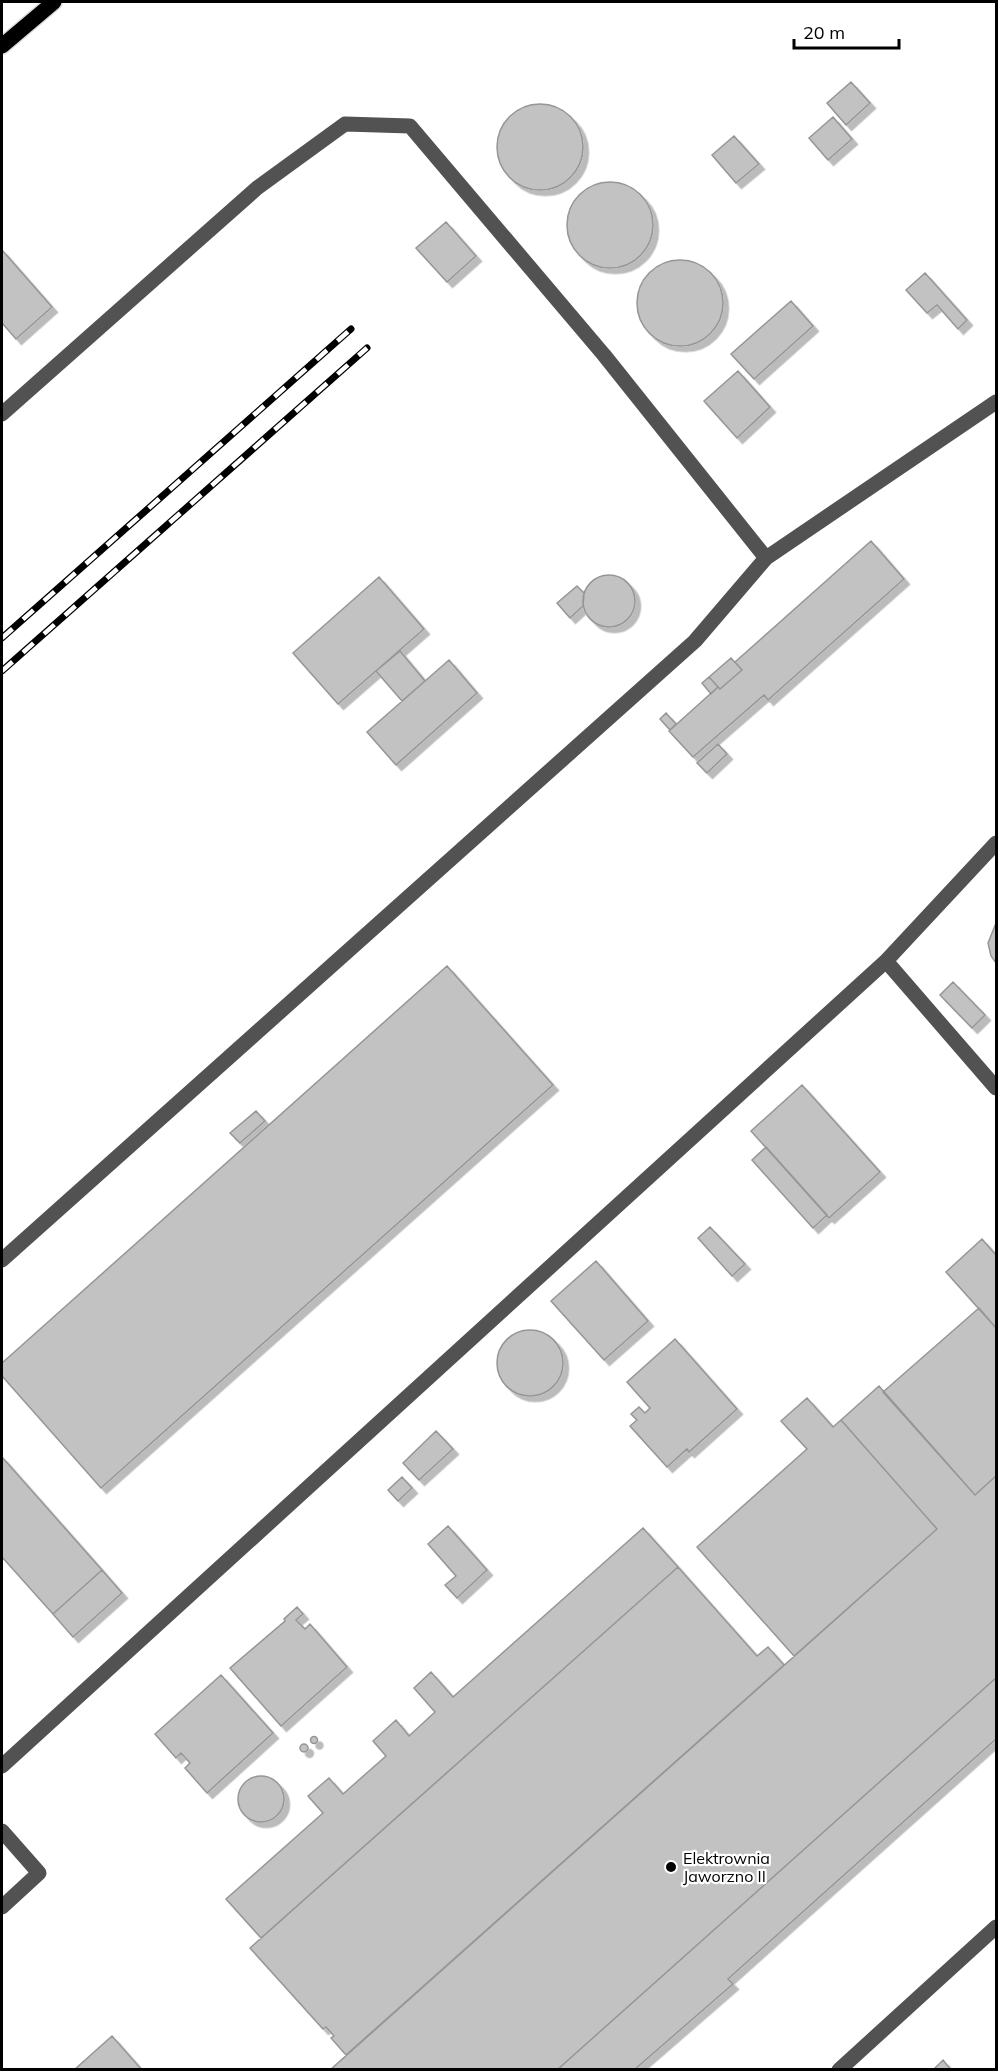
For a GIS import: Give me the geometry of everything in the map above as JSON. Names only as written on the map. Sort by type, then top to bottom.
[{"type":"main road","points":[[2,46],[54,2]]},
{"type":"lane","points":[[2,414],[257,188],[345,124],[410,126],[604,356],[766,558]]},
{"type":"lane","points":[[2,1260],[695,641],[766,558],[996,402]]},
{"type":"lane","points":[[2,1766],[886,961],[996,843]]},
{"type":"lane","points":[[886,961],[996,1088]]},
{"type":"lane","points":[[2,1831],[39,1873],[2,1907]]},
{"type":"lane","points":[[839,2070],[996,1928]]},
{"type":"building","points":[[851,82],[870,103],[846,125],[827,103]]},
{"type":"building","points":[[540,104],[557,107],[571,116],[580,130],[583,147],[580,164],[571,178],[557,187],[540,190],[523,187],[509,178],[500,164],[497,147],[500,130],[509,116],[523,107]]},
{"type":"building","points":[[833,117],[852,139],[828,160],[809,138]]},
{"type":"building","points":[[734,136],[759,164],[736,183],[712,155]]},
{"type":"building","points":[[610,182],[627,185],[641,194],[650,208],[653,225],[650,242],[641,256],[627,265],[610,268],[593,265],[579,256],[570,242],[567,225],[570,208],[579,194],[593,185]]},
{"type":"building","points":[[446,222],[476,256],[447,282],[416,248]]},
{"type":"building","points":[[2,250],[52,307],[16,339],[2,323]]},
{"type":"building","points":[[680,260],[697,263],[711,272],[720,286],[723,303],[720,320],[711,334],[697,343],[680,346],[663,343],[649,334],[640,320],[637,303],[640,286],[649,272],[663,263]]},
{"type":"building","points":[[925,273],[967,320],[958,329],[937,305],[927,313],[906,290]]},
{"type":"building","points":[[791,301],[813,326],[754,379],[731,354]]},
{"type":"building","points":[[738,371],[770,407],[737,438],[704,401]]},
{"type":"building","points":[[871,541],[904,579],[768,700],[764,695],[693,757],[669,731],[718,687],[720,689],[742,670],[735,662]]},
{"type":"building","points":[[609,575],[623,579],[631,587],[635,601],[631,615],[623,623],[609,627],[595,623],[587,615],[583,601],[587,587],[595,579]]},
{"type":"building","points":[[379,577],[424,629],[338,704],[293,653]]},
{"type":"building","points":[[577,586],[584,593],[583,606],[570,618],[557,603]]},
{"type":"building","points":[[400,651],[425,681],[402,701],[376,671]]},
{"type":"building","points":[[731,658],[742,670],[720,689],[709,677]]},
{"type":"building","points":[[449,660],[477,693],[396,765],[367,732]]},
{"type":"building","points":[[709,677],[718,687],[711,694],[702,683]]},
{"type":"building","points":[[666,713],[676,724],[670,730],[660,719]]},
{"type":"building","points":[[718,744],[727,754],[707,773],[697,763]]},
{"type":"building","points":[[996,923],[996,963],[991,956],[988,943]]},
{"type":"building","points":[[447,966],[553,1085],[101,1488],[2,1376],[2,1363]]},
{"type":"building","points":[[953,982],[985,1015],[972,1028],[940,995]]},
{"type":"building","points":[[802,1085],[880,1172],[829,1218],[751,1131]]},
{"type":"building","points":[[256,1111],[265,1121],[240,1143],[230,1133]]},
{"type":"building","points":[[766,1147],[827,1215],[813,1228],[752,1160]]},
{"type":"building","points":[[710,1227],[745,1264],[732,1276],[698,1238]]},
{"type":"building","points":[[982,1239],[996,1255],[996,1328],[946,1272]]},
{"type":"building","points":[[596,1261],[648,1321],[604,1360],[551,1301]]},
{"type":"building","points":[[979,1308],[996,1328],[996,1476],[975,1495],[883,1392]]},
{"type":"building","points":[[536,1330],[554,1339],[561,1350],[563,1363],[561,1376],[554,1387],[543,1394],[524,1396],[506,1387],[499,1376],[497,1357],[506,1339],[517,1332]]},
{"type":"building","points":[[675,1339],[737,1409],[689,1452],[687,1449],[667,1467],[630,1426],[637,1420],[631,1414],[639,1407],[645,1413],[650,1408],[627,1382]]},
{"type":"building","name":"Elektrownia Jaworzno II","points":[[879,1386],[975,1495],[996,1476],[996,1678],[557,2070],[330,2070],[937,1529],[841,1420]]},
{"type":"building","points":[[807,1398],[833,1427],[841,1420],[937,1529],[794,1656],[697,1547],[807,1449],[781,1421]]},
{"type":"building","points":[[436,1431],[453,1449],[419,1480],[403,1463]]},
{"type":"building","points":[[2,1457],[102,1570],[53,1614],[2,1557]]},
{"type":"building","points":[[402,1477],[412,1488],[398,1501],[388,1490]]},
{"type":"building","points":[[448,1526],[487,1570],[457,1598],[445,1585],[456,1576],[428,1544]]},
{"type":"building","points":[[643,1528],[678,1567],[261,1938],[226,1899],[323,1813],[308,1796],[329,1778],[343,1794],[386,1756],[373,1741],[396,1720],[409,1736],[435,1712],[414,1688],[431,1672],[453,1697]]},
{"type":"building","points":[[678,1567],[757,1656],[768,1647],[784,1665],[346,2055],[331,2038],[334,2036],[326,2027],[323,2029],[250,1948]]},
{"type":"building","points":[[102,1570],[122,1593],[73,1637],[53,1614]]},
{"type":"building","points":[[297,1607],[303,1614],[296,1620],[305,1629],[310,1624],[347,1667],[281,1726],[230,1668],[285,1621],[284,1619]]},
{"type":"building","points":[[221,1675],[273,1733],[207,1793],[185,1768],[190,1763],[181,1753],[176,1758],[155,1734]]},
{"type":"building","points":[[996,1678],[996,1739],[728,1979],[733,1984],[634,2070],[557,2070]]},
{"type":"building","points":[[314,1736],[318,1740],[314,1744],[310,1740]]},
{"type":"building","points":[[304,1744],[308,1748],[304,1752],[300,1748]]},
{"type":"building","points":[[266,1776],[278,1782],[283,1790],[283,1808],[278,1816],[270,1821],[256,1822],[248,1819],[241,1812],[238,1794],[241,1786],[248,1779]]},
{"type":"building","points":[[112,2036],[142,2070],[74,2070]]},
{"type":"building","points":[[943,2060],[951,2070],[933,2070]]},
{"type":"railway","points":[[2,638],[351,329]]},
{"type":"railway","points":[[2,671],[367,348]]},
{"type":"place","name":"Elektrownia Jaworzno II","points":[[671,1867]]}]
